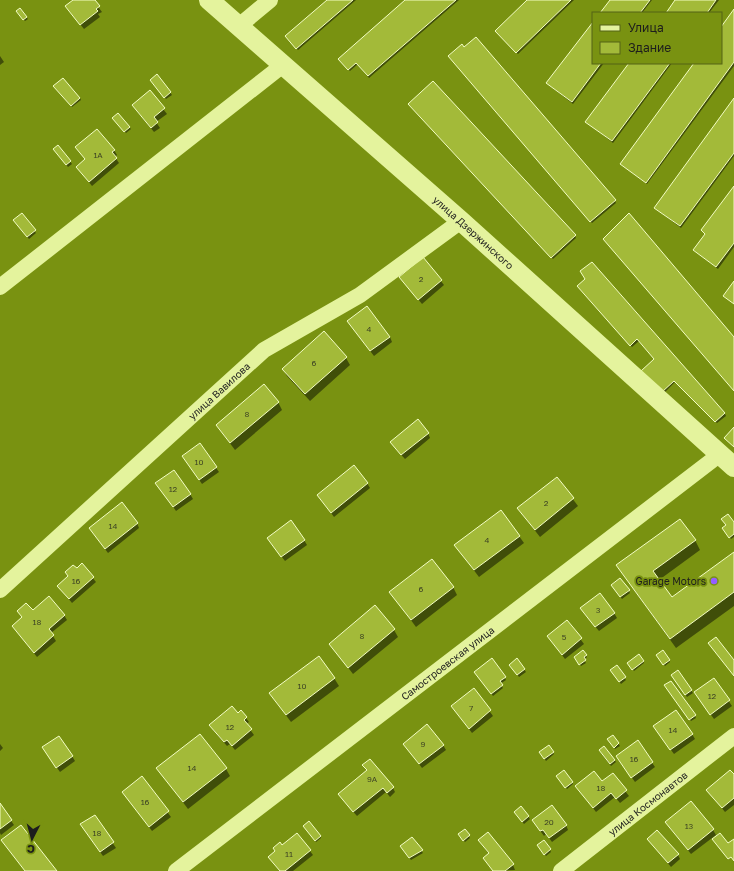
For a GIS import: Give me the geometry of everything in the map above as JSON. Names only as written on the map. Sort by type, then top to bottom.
[{"type":"street","name":"улица Дзержинского","points":[[209,0],[461,221],[727,461]]},
{"type":"street","points":[[239,26],[270,0]]},
{"type":"street","points":[[0,287],[283,65]]},
{"type":"street","name":"улица Вавилова","points":[[0,590],[264,350],[360,295],[461,221]]},
{"type":"street","name":"Самостроевская улица","points":[[176,871],[727,461]]},
{"type":"street","name":"улица Космонавтов","points":[[561,871],[734,736]]},
{"type":"building","points":[[73,0],[95,0],[100,6],[96,9],[98,11],[80,25],[65,6]]},
{"type":"building","points":[[327,0],[353,0],[296,49],[285,36]]},
{"type":"building","points":[[405,0],[456,0],[368,76],[356,63],[348,70],[338,59]]},
{"type":"building","points":[[527,0],[571,0],[516,53],[495,31]]},
{"type":"building","points":[[610,0],[650,0],[641,12],[601,12]]},
{"type":"building","points":[[675,0],[716,0],[708,12],[667,12]]},
{"type":"building","points":[[20,8],[27,17],[23,20],[16,11]]},
{"type":"building","points":[[734,9],[734,62],[646,183],[620,164],[693,64],[722,64],[722,26]]},
{"type":"building","points":[[592,23],[592,64],[600,64],[572,102],[546,83]]},
{"type":"building","points":[[476,37],[616,200],[590,222],[448,56],[462,44],[464,47]]},
{"type":"building","points":[[628,64],[669,64],[612,141],[585,122]]},
{"type":"building","points":[[157,74],[171,92],[164,98],[150,80]]},
{"type":"building","points":[[63,78],[80,98],[71,106],[53,86]]},
{"type":"building","points":[[433,81],[576,235],[551,258],[408,104]]},
{"type":"building","points":[[150,90],[165,108],[154,117],[158,122],[151,128],[132,105]]},
{"type":"building","points":[[734,98],[734,153],[680,226],[654,208]]},
{"type":"building","points":[[118,113],[130,127],[124,132],[112,118]]},
{"type":"building","points":[[97,129],[115,150],[112,152],[117,158],[89,182],[76,167],[85,159],[75,147]]},
{"type":"building","points":[[58,145],[71,161],[66,165],[53,149]]},
{"type":"building","points":[[734,186],[734,243],[716,267],[693,250],[705,234],[701,230]]},
{"type":"building","points":[[22,213],[36,230],[27,237],[13,220]]},
{"type":"building","points":[[629,213],[734,337],[734,391],[603,239]]},
{"type":"building","points":[[423,257],[442,280],[418,300],[399,277]]},
{"type":"building","points":[[592,262],[725,413],[715,422],[674,381],[662,392],[641,371],[654,359],[637,339],[630,346],[577,286],[585,279],[580,271]]},
{"type":"building","points":[[734,281],[734,304],[723,296]]},
{"type":"building","points":[[367,306],[390,337],[370,351],[347,321]]},
{"type":"building","points":[[324,331],[347,357],[305,394],[282,369]]},
{"type":"building","points":[[264,384],[279,402],[230,443],[216,425]]},
{"type":"building","points":[[418,419],[429,433],[401,455],[390,442]]},
{"type":"building","points":[[734,427],[734,447],[724,438]]},
{"type":"building","points":[[200,443],[217,467],[199,480],[182,456]]},
{"type":"building","points":[[354,465],[368,483],[331,513],[317,495]]},
{"type":"building","points":[[174,470],[191,494],[173,507],[155,483]]},
{"type":"building","points":[[557,477],[574,498],[535,530],[517,508]]},
{"type":"building","points":[[122,502],[138,523],[105,549],[89,528]]},
{"type":"building","points":[[501,510],[520,536],[474,570],[454,545]]},
{"type":"building","points":[[728,514],[734,522],[734,534],[729,538],[722,528],[726,525],[721,519]]},
{"type":"building","name":"Garage Motors","points":[[680,519],[696,540],[653,571],[672,597],[734,552],[734,592],[670,639],[616,565]]},
{"type":"building","points":[[291,520],[305,540],[281,557],[267,538]]},
{"type":"building","points":[[432,559],[454,587],[411,620],[389,592]]},
{"type":"building","points":[[82,563],[94,577],[69,599],[57,586],[68,576],[65,572],[73,565],[77,568]]},
{"type":"building","points":[[620,578],[630,590],[620,597],[611,585]]},
{"type":"building","points":[[600,593],[615,613],[595,627],[580,608]]},
{"type":"building","points":[[49,596],[65,615],[49,629],[54,635],[34,653],[12,626],[22,617],[17,611],[26,603],[33,610]]},
{"type":"building","points":[[375,605],[395,629],[348,668],[329,644]]},
{"type":"building","points":[[567,620],[582,638],[562,655],[547,636]]},
{"type":"building","points":[[716,637],[734,660],[734,676],[708,643]]},
{"type":"building","points":[[583,650],[587,655],[584,657],[586,660],[579,665],[574,657]]},
{"type":"building","points":[[663,650],[670,660],[663,665],[656,655]]},
{"type":"building","points":[[639,654],[644,661],[632,670],[627,663]]},
{"type":"building","points":[[319,656],[335,678],[286,715],[269,693]]},
{"type":"building","points":[[492,658],[506,677],[500,681],[503,685],[491,694],[474,672]]},
{"type":"building","points":[[517,658],[525,669],[517,675],[509,665]]},
{"type":"building","points":[[617,665],[626,677],[619,682],[610,670]]},
{"type":"building","points":[[678,670],[692,690],[685,695],[671,675]]},
{"type":"building","points":[[714,678],[730,700],[710,715],[694,692]]},
{"type":"building","points":[[671,681],[696,715],[689,720],[664,685]]},
{"type":"building","points":[[474,688],[491,710],[469,729],[451,706]]},
{"type":"building","points":[[232,706],[238,713],[241,710],[247,717],[244,720],[252,729],[232,746],[227,740],[224,742],[209,725]]},
{"type":"building","points":[[676,710],[693,734],[670,750],[653,726]]},
{"type":"building","points":[[427,724],[444,745],[419,764],[403,744]]},
{"type":"building","points":[[200,734],[227,768],[183,802],[156,768]]},
{"type":"building","points":[[613,735],[619,743],[614,748],[607,739]]},
{"type":"building","points":[[59,736],[73,756],[56,768],[42,747]]},
{"type":"building","points":[[638,740],[653,762],[631,778],[616,756]]},
{"type":"building","points":[[549,745],[554,752],[544,759],[539,752]]},
{"type":"building","points":[[604,746],[615,760],[610,764],[599,750]]},
{"type":"building","points":[[370,759],[394,787],[387,793],[383,788],[353,812],[338,794],[367,770],[362,765]]},
{"type":"building","points":[[564,770],[573,782],[565,788],[556,776]]},
{"type":"building","points":[[730,770],[734,774],[734,798],[722,808],[706,790]]},
{"type":"building","points":[[594,771],[602,781],[613,773],[627,790],[616,799],[611,793],[593,808],[575,786]]},
{"type":"building","points":[[142,776],[169,811],[149,827],[122,792]]},
{"type":"building","points":[[691,801],[714,829],[688,850],[665,822]]},
{"type":"building","points":[[0,803],[12,820],[0,829]]},
{"type":"building","points":[[552,805],[567,825],[549,838],[543,830],[540,831],[532,820]]},
{"type":"building","points":[[521,806],[529,816],[522,822],[514,812]]},
{"type":"building","points":[[95,815],[114,842],[100,852],[80,824]]},
{"type":"building","points":[[309,821],[321,836],[315,841],[303,826]]},
{"type":"building","points":[[21,825],[57,871],[25,871],[1,840]]},
{"type":"building","points":[[465,829],[470,835],[463,841],[458,834]]},
{"type":"building","points":[[657,830],[679,854],[668,863],[647,839]]},
{"type":"building","points":[[488,832],[514,864],[505,871],[493,871],[483,858],[489,853],[478,840]]},
{"type":"building","points":[[297,833],[311,850],[285,871],[280,871],[268,857],[275,851],[273,848],[280,842],[282,845]]},
{"type":"building","points":[[720,833],[728,843],[734,839],[734,861],[731,857],[728,859],[712,839]]},
{"type":"building","points":[[412,837],[423,850],[409,858],[400,846]]},
{"type":"building","points":[[544,840],[551,849],[544,855],[537,845]]},
{"type":"place","name":"Garage Motors","points":[[714,581]]}]
